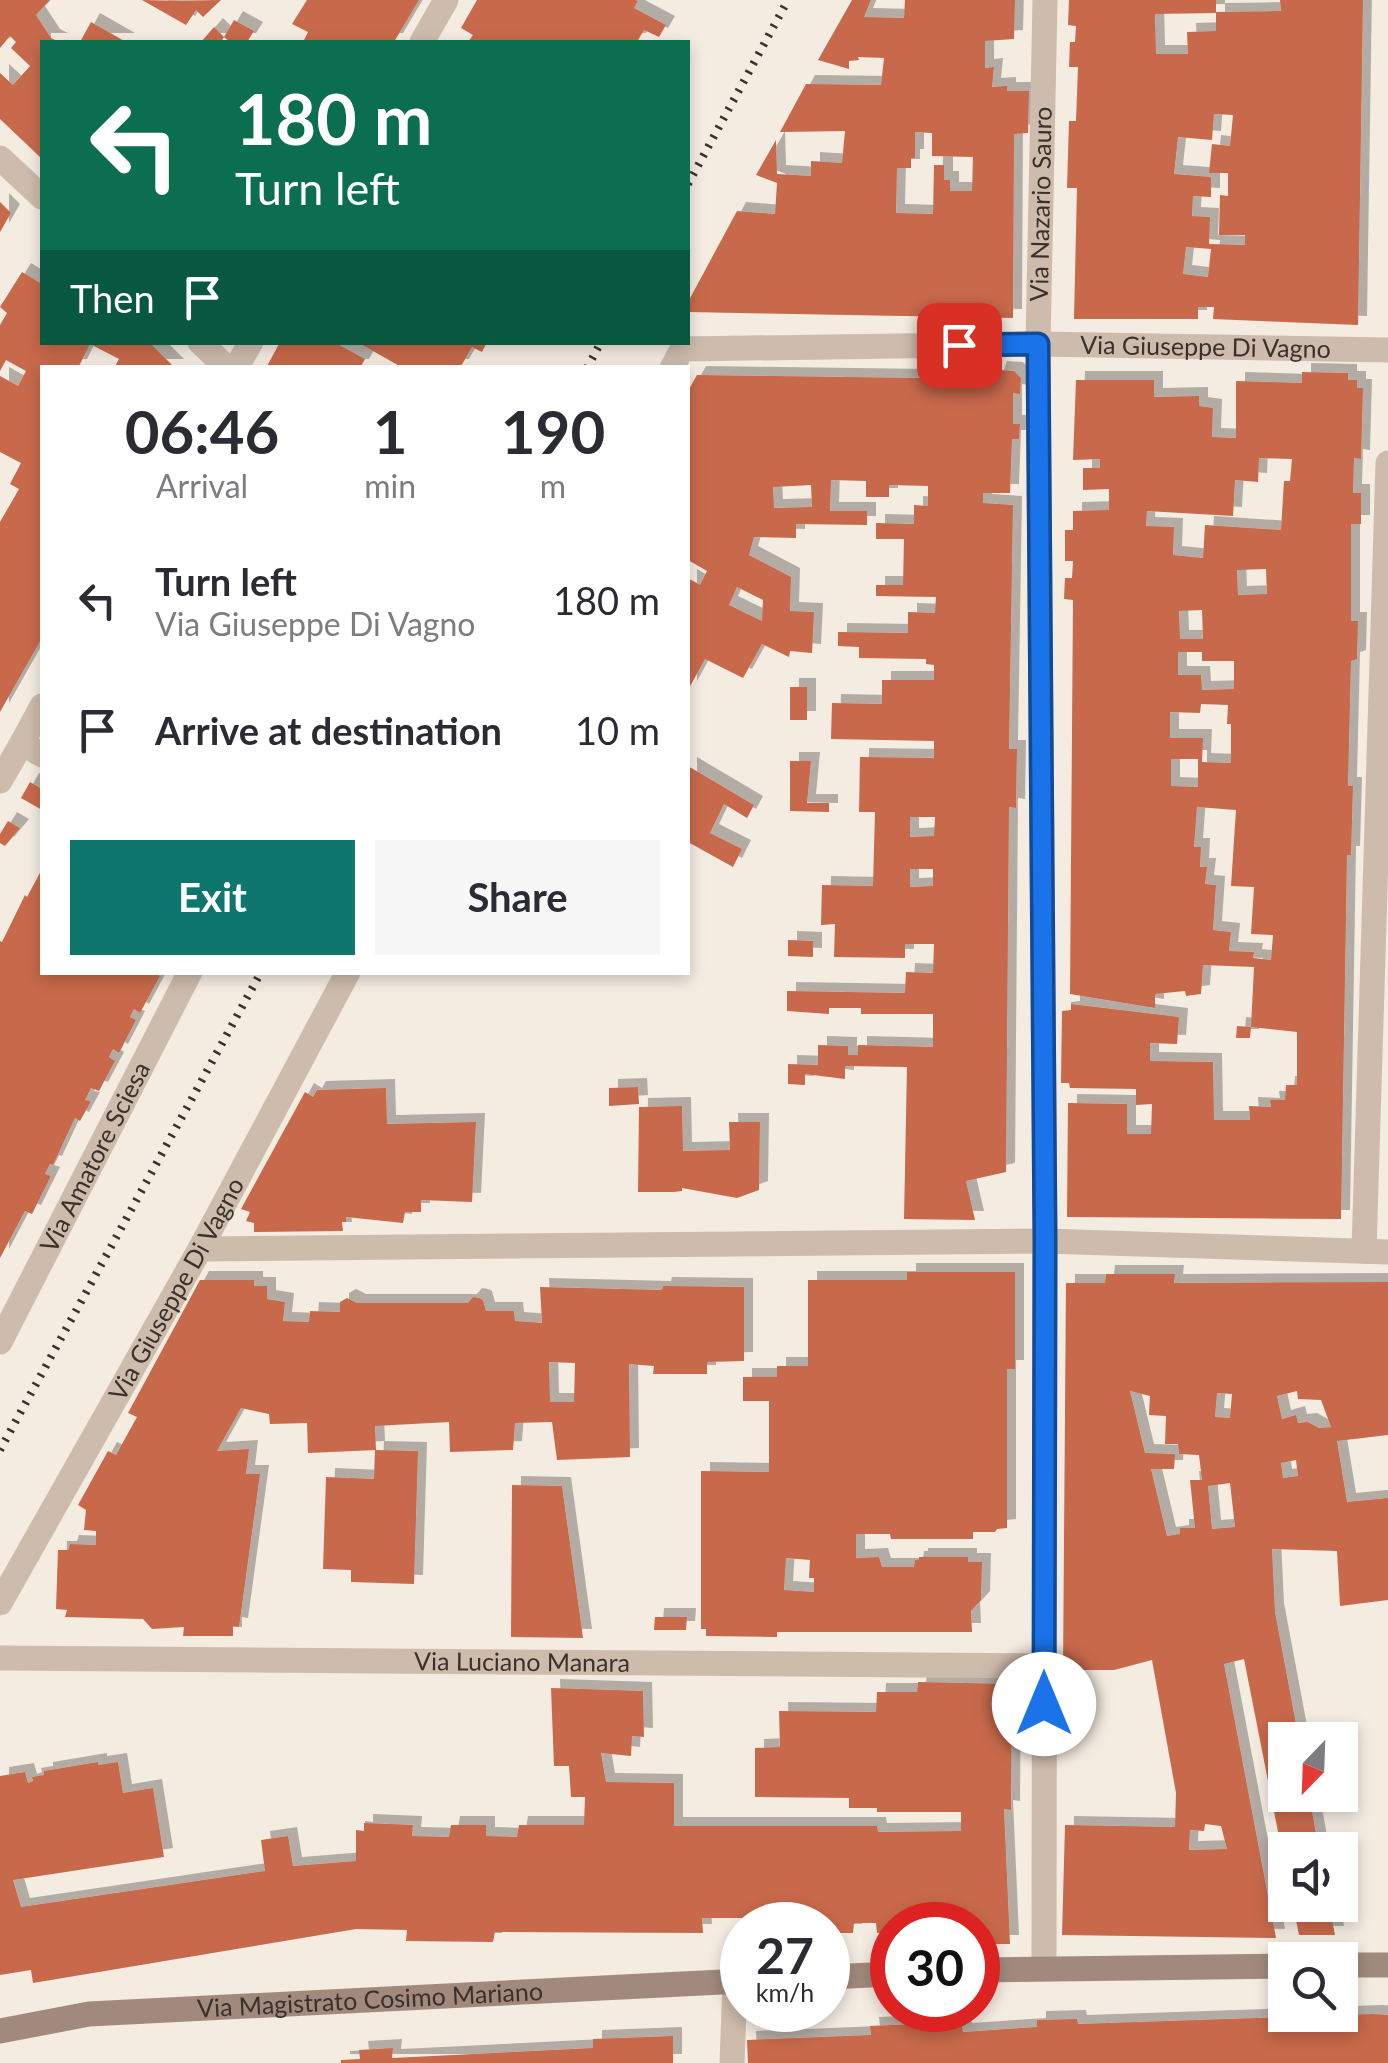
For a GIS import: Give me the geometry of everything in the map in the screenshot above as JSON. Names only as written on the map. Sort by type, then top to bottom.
[{"type":"street","points":[[423,40],[446,0]]},
{"type":"street","name":"Via Nazario Sauro","points":[[1044,1966],[1045,1240],[1038,344],[1045,0]]},
{"type":"street","points":[[0,158],[40,195]]},
{"type":"street","name":"Via Giuseppe Di Vagno","points":[[674,365],[682,349],[1038,344],[1388,350]]},
{"type":"street","points":[[203,345],[224,365]]},
{"type":"street","points":[[200,1249],[1045,1240],[1376,1252],[1388,463]]},
{"type":"street","points":[[0,781],[32,749],[40,715]]},
{"type":"street","name":"Via Amatore Sciesa","points":[[0,1342],[7,1312],[188,975]]},
{"type":"street","name":"Via Giuseppe Di Vagno","points":[[0,1603],[200,1249],[346,975]]},
{"type":"street","name":"Via Luciano Manara","points":[[0,1658],[1044,1666]]},
{"type":"street","points":[[1358,1966],[1388,1965]]},
{"type":"street","points":[[1000,1969],[1268,1966]]},
{"type":"street","name":"Via Magistrato Cosimo Mariano","points":[[0,2031],[90,2014],[720,1982]]},
{"type":"street","points":[[732,2063],[735,2032]]},
{"type":"building","points":[[0,0],[50,0],[36,15],[55,40],[40,40],[40,157],[0,119],[0,73],[13,85],[30,66],[11,48],[16,42],[10,36],[0,48]]},
{"type":"building","points":[[142,0],[221,0],[203,17],[196,10],[186,25]]},
{"type":"building","points":[[307,0],[419,0],[395,40],[304,40],[308,32],[292,24]]},
{"type":"building","points":[[477,0],[635,0],[638,1],[634,8],[666,25],[659,37],[644,30],[638,40],[469,40],[473,35],[461,28]]},
{"type":"building","points":[[852,0],[871,0],[864,17],[904,18],[905,0],[1015,0],[1014,39],[985,41],[985,68],[994,67],[992,87],[1029,91],[1028,133],[1014,134],[1013,318],[690,312],[690,298],[737,211],[775,214],[777,183],[756,175],[776,140],[777,174],[811,176],[811,161],[842,163],[845,131],[780,132],[806,84],[881,85],[884,58],[858,57],[859,60],[849,61],[849,69],[818,60]],"holes":[[[915,132],[932,133],[932,156],[973,157],[972,191],[950,191],[950,180],[944,180],[944,165],[934,165],[933,214],[896,213],[897,168],[911,168]]]},
{"type":"building","points":[[1069,0],[1216,0],[1216,12],[1281,11],[1280,0],[1363,0],[1358,325],[1213,319],[1214,307],[1198,307],[1198,319],[1074,319],[1077,188],[1067,188],[1069,121],[1076,121],[1078,67],[1069,67],[1070,42],[1075,42],[1076,26],[1068,25]],"holes":[[[1216,13],[1216,31],[1187,32],[1188,54],[1156,54],[1155,14]],[[1214,114],[1233,115],[1230,146],[1212,144],[1209,173],[1228,173],[1228,196],[1220,195],[1219,235],[1245,235],[1245,245],[1209,244],[1210,217],[1192,216],[1193,196],[1211,197],[1211,177],[1174,174],[1178,137],[1212,140]],[[1186,247],[1211,249],[1208,277],[1183,274]]]},
{"type":"building","points":[[234,20],[254,31],[248,40],[224,37]]},
{"type":"building","points":[[91,22],[122,40],[81,40]]},
{"type":"building","points":[[214,27],[224,37],[222,40],[203,40]]},
{"type":"building","points":[[0,202],[11,213],[0,232]]},
{"type":"building","points":[[22,272],[40,283],[40,345],[90,345],[80,365],[40,365],[40,642],[0,712],[0,522],[19,489],[10,484],[21,463],[0,452],[0,376],[18,386],[26,371],[6,360],[0,371],[0,325],[7,313],[0,307]]},
{"type":"building","points":[[92,345],[152,345],[172,365],[116,365],[119,359]]},
{"type":"building","points":[[278,345],[339,345],[365,359],[362,365],[268,365]]},
{"type":"building","points":[[362,345],[486,345],[482,352],[472,347],[462,365],[398,365]]},
{"type":"building","points":[[998,370],[1014,371],[1021,378],[1020,394],[1013,393],[1013,424],[1020,424],[1019,439],[1012,439],[1010,493],[983,493],[983,503],[1013,505],[1009,749],[1017,749],[1016,808],[1009,807],[1006,1172],[966,1181],[975,1220],[904,1219],[907,1067],[845,1066],[845,1079],[805,1074],[805,1085],[788,1084],[788,1064],[818,1065],[818,1045],[848,1046],[848,1055],[858,1055],[858,1045],[933,1047],[933,1014],[861,1014],[861,1008],[829,1008],[829,1014],[787,1011],[787,991],[905,993],[906,972],[933,973],[934,944],[905,944],[905,958],[834,957],[835,924],[821,925],[822,885],[873,886],[875,812],[859,812],[860,757],[934,758],[934,741],[831,739],[832,703],[882,704],[882,680],[934,680],[934,665],[926,664],[926,659],[859,658],[859,647],[838,646],[838,632],[908,633],[908,612],[935,613],[936,597],[876,596],[876,585],[903,585],[904,539],[876,539],[876,523],[914,524],[914,505],[928,506],[928,486],[889,485],[889,497],[866,497],[866,481],[831,480],[830,511],[867,511],[867,525],[796,524],[796,538],[754,537],[749,555],[791,577],[790,611],[814,612],[812,653],[790,651],[789,657],[762,644],[743,678],[705,659],[690,686],[690,579],[700,585],[707,571],[690,561],[690,387],[697,375],[995,379]],"holes":[[[811,485],[812,507],[774,508],[773,487]],[[737,587],[763,600],[762,621],[729,605]],[[910,817],[935,817],[934,836],[910,837]],[[910,869],[933,869],[933,886],[910,887]]]},
{"type":"building","points":[[1302,372],[1348,373],[1348,380],[1357,380],[1357,388],[1363,388],[1361,459],[1354,458],[1353,493],[1361,493],[1361,524],[1351,524],[1351,621],[1358,621],[1357,659],[1351,661],[1348,786],[1353,786],[1351,855],[1347,855],[1341,1219],[1067,1217],[1068,1103],[1127,1104],[1127,1134],[1151,1134],[1152,1104],[1136,1105],[1136,1089],[1070,1088],[1069,1083],[1061,1083],[1062,1011],[1071,1010],[1071,1004],[1179,1017],[1177,1044],[1150,1043],[1150,1061],[1213,1062],[1214,1120],[1250,1120],[1249,1106],[1271,1107],[1270,1100],[1285,1100],[1286,1085],[1297,1085],[1297,1032],[1251,1027],[1254,967],[1203,965],[1201,994],[1155,994],[1155,1008],[1070,994],[1073,600],[1064,599],[1065,578],[1072,578],[1073,561],[1065,561],[1065,530],[1073,530],[1073,511],[1109,510],[1109,489],[1083,490],[1083,468],[1100,468],[1100,459],[1073,460],[1076,380],[1154,380],[1154,397],[1199,396],[1199,406],[1213,408],[1212,437],[1236,438],[1236,381],[1302,383]],"holes":[[[1259,458],[1292,459],[1290,481],[1284,481],[1281,530],[1205,525],[1203,558],[1173,555],[1174,527],[1146,526],[1147,511],[1233,516],[1235,480],[1258,482]],[[1266,569],[1267,594],[1238,595],[1237,570]],[[1202,610],[1203,639],[1180,639],[1179,611]],[[1178,652],[1202,652],[1202,661],[1234,661],[1234,689],[1202,690],[1201,675],[1178,675]],[[1201,704],[1228,705],[1231,763],[1202,762],[1203,738],[1170,738],[1170,712],[1200,713]],[[1171,759],[1198,759],[1198,787],[1171,786]],[[1197,807],[1236,810],[1231,886],[1254,887],[1251,934],[1273,935],[1271,960],[1253,958],[1254,952],[1229,951],[1231,932],[1213,930],[1216,885],[1205,884],[1207,867],[1200,867],[1201,847],[1194,847]]]},
{"type":"building","points":[[790,687],[807,687],[807,720],[790,720]]},
{"type":"building","points":[[790,761],[811,761],[807,803],[829,803],[829,812],[790,811]]},
{"type":"building","points":[[690,767],[754,805],[747,818],[724,804],[710,833],[742,849],[733,867],[690,843]]},
{"type":"building","points":[[30,782],[40,788],[40,809],[21,798]]},
{"type":"building","points":[[8,821],[20,828],[5,846],[0,843],[0,834]]},
{"type":"building","points":[[40,873],[40,975],[160,976],[140,1013],[134,1009],[130,1017],[136,1020],[119,1053],[113,1049],[109,1057],[115,1061],[99,1091],[91,1088],[85,1100],[91,1101],[80,1121],[75,1118],[53,1165],[50,1164],[45,1174],[51,1176],[32,1214],[25,1211],[0,1258],[0,941]]},
{"type":"building","points":[[788,940],[813,941],[813,957],[788,956]]},
{"type":"building","points":[[1237,1026],[1251,1027],[1250,1038],[1236,1038]]},
{"type":"building","points":[[638,1087],[639,1104],[609,1106],[609,1088]]},
{"type":"building","points":[[386,1088],[387,1124],[476,1122],[472,1202],[421,1200],[421,1212],[405,1212],[403,1223],[346,1217],[343,1231],[254,1232],[254,1223],[246,1221],[250,1212],[241,1209],[305,1092],[313,1097],[317,1090]]},
{"type":"building","points":[[682,1106],[683,1151],[730,1150],[729,1122],[760,1122],[759,1190],[737,1198],[682,1188],[674,1192],[638,1192],[639,1107]]},
{"type":"building","points":[[907,1272],[1015,1272],[1015,1369],[1007,1369],[1007,1528],[973,1532],[973,1539],[891,1539],[890,1534],[856,1534],[856,1558],[879,1557],[882,1567],[914,1567],[919,1557],[968,1557],[968,1562],[982,1562],[981,1600],[971,1611],[972,1632],[706,1636],[706,1629],[701,1629],[701,1471],[769,1472],[769,1401],[743,1401],[743,1377],[777,1377],[777,1366],[808,1366],[808,1280],[907,1280]],"holes":[[[786,1558],[810,1560],[809,1578],[814,1578],[814,1592],[784,1590]]]},
{"type":"building","points":[[1106,1274],[1175,1274],[1174,1283],[1388,1282],[1388,1435],[1337,1441],[1347,1502],[1388,1498],[1388,1600],[1340,1606],[1337,1551],[1272,1549],[1275,1612],[1296,1722],[1268,1722],[1268,1781],[1244,1659],[1224,1664],[1268,1896],[1268,1922],[1273,1922],[1276,1938],[1062,1935],[1065,1825],[1175,1827],[1176,1793],[1152,1660],[1114,1670],[1063,1670],[1066,1283],[1105,1283]],"holes":[[[1130,1391],[1150,1396],[1149,1415],[1166,1416],[1165,1444],[1178,1444],[1179,1454],[1199,1455],[1202,1480],[1190,1480],[1195,1528],[1180,1528],[1180,1534],[1167,1536],[1151,1469],[1174,1469],[1175,1454],[1145,1453]],[[1297,1391],[1298,1399],[1321,1400],[1331,1427],[1298,1423],[1296,1415],[1282,1419],[1277,1396]],[[1217,1393],[1232,1394],[1230,1418],[1215,1417]],[[1296,1460],[1298,1476],[1283,1478],[1281,1463]],[[1230,1483],[1235,1527],[1212,1529],[1208,1486]],[[1205,1824],[1221,1826],[1227,1849],[1189,1850],[1190,1830],[1204,1831]]]},
{"type":"building","points":[[200,1280],[254,1280],[254,1286],[267,1286],[267,1299],[285,1302],[283,1321],[309,1322],[310,1311],[340,1312],[340,1302],[347,1298],[357,1303],[468,1303],[473,1297],[483,1300],[486,1311],[514,1311],[515,1321],[542,1323],[540,1287],[744,1287],[744,1361],[707,1362],[707,1374],[653,1374],[654,1366],[629,1364],[630,1457],[557,1460],[552,1422],[515,1423],[513,1450],[450,1452],[449,1422],[375,1426],[376,1450],[308,1453],[307,1423],[270,1424],[269,1414],[241,1408],[217,1451],[249,1449],[246,1474],[260,1474],[239,1627],[233,1626],[233,1636],[183,1636],[184,1627],[152,1629],[143,1619],[65,1617],[67,1610],[56,1609],[58,1550],[68,1550],[70,1544],[96,1545],[96,1531],[84,1530],[86,1510],[78,1505],[108,1451],[116,1455],[137,1417],[128,1413]],"holes":[[[549,1362],[575,1363],[574,1402],[550,1402]]]},
{"type":"building","points":[[375,1450],[418,1451],[414,1584],[351,1582],[351,1570],[323,1569],[326,1477],[374,1479]]},
{"type":"building","points":[[512,1485],[562,1486],[583,1638],[511,1637]]},
{"type":"building","points":[[655,1617],[687,1617],[686,1630],[654,1630]]},
{"type":"building","points":[[918,1682],[1012,1684],[1011,1810],[1004,1809],[1010,1944],[1000,1944],[1000,1902],[870,1902],[870,1923],[854,1923],[850,1933],[850,1902],[720,1902],[720,1918],[702,1918],[703,1933],[495,1932],[493,1942],[406,1941],[407,1930],[356,1929],[33,1983],[31,1970],[0,1975],[0,1776],[25,1772],[28,1783],[33,1781],[32,1777],[44,1775],[44,1771],[118,1762],[123,1793],[153,1788],[164,1857],[13,1880],[21,1907],[265,1871],[261,1840],[288,1836],[293,1866],[356,1861],[356,1830],[364,1831],[364,1823],[413,1825],[412,1836],[449,1837],[451,1825],[486,1825],[486,1836],[517,1837],[519,1825],[584,1825],[585,1797],[571,1797],[569,1766],[554,1766],[551,1688],[643,1691],[644,1737],[632,1736],[631,1756],[601,1753],[606,1782],[674,1783],[674,1826],[877,1826],[878,1832],[961,1831],[961,1812],[877,1812],[877,1808],[849,1808],[849,1798],[755,1797],[755,1748],[780,1747],[779,1711],[876,1712],[877,1692],[917,1692]]},
{"type":"building","points":[[1274,1812],[1312,1812],[1316,1832],[1278,1832]]},
{"type":"building","points":[[1296,1922],[1332,1922],[1335,1935],[1299,1935]]},
{"type":"building","points":[[1358,2015],[1388,2015],[1388,2063],[748,2063],[747,2040],[871,2035],[871,2032],[1000,2032],[1037,2027],[1037,2020],[1077,2019],[1078,2024],[1268,2018],[1268,2032],[1358,2032]]},
{"type":"building","points":[[673,2036],[673,2063],[341,2063],[360,2059],[359,2050],[393,2048],[392,2058],[593,2048],[593,2039]]},
{"type":"railway","points":[[690,180],[788,0]]},
{"type":"railway","points":[[589,365],[599,345]]},
{"type":"railway","points":[[0,1450],[259,975]]},
{"type":"route","points":[[959,345],[1038,344],[1045,1240],[1044,1704]]}]
